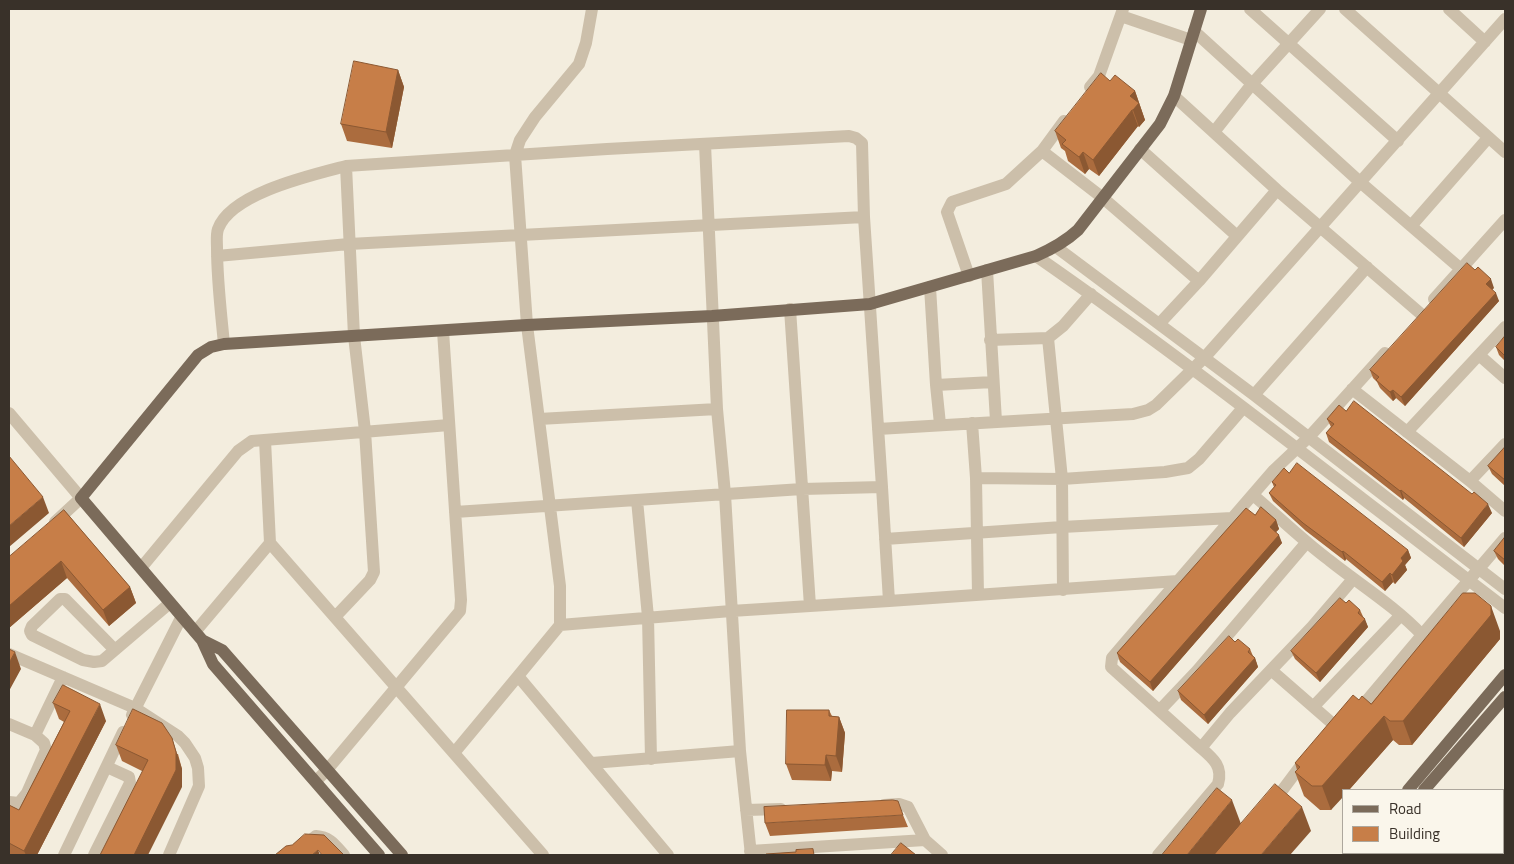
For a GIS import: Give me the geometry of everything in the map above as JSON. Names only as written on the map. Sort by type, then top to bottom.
[{"type":"main road","points":[[379,855],[213,664],[199,636],[81,498],[198,355],[211,347],[224,344],[527,325],[712,316],[870,304],[1036,256],[1056,247],[1078,230],[1160,124],[1174,96],[1201,9]]},
{"type":"main road","points":[[199,636],[222,650],[402,855]]},
{"type":"main road","points":[[1409,789],[1505,675]]},
{"type":"main road","points":[[1425,789],[1505,697]]},
{"type":"street","points":[[454,753],[560,625],[560,586],[527,325],[515,155],[520,140],[535,118],[579,64],[586,43],[592,9]]},
{"type":"street","points":[[1250,9],[1398,141]]},
{"type":"street","points":[[1214,132],[1252,84],[1320,9]]},
{"type":"street","points":[[1345,9],[1505,152]]},
{"type":"street","points":[[1449,9],[1485,42]]},
{"type":"street","points":[[1080,100],[1099,76],[1122,13],[1193,36],[1252,84],[1360,182],[1461,269]]},
{"type":"street","points":[[878,429],[1133,414],[1148,410],[1156,405],[1204,357],[1505,19]]},
{"type":"street","points":[[1174,96],[1277,190],[1367,267],[1418,317],[1505,220]]},
{"type":"street","points":[[969,276],[947,212],[948,208],[952,202],[1006,184],[1042,151],[1069,114]]},
{"type":"street","points":[[224,344],[218,231],[222,221],[247,200],[265,190],[346,166],[849,136],[856,138],[862,143],[864,217],[889,601]]},
{"type":"street","points":[[1410,226],[1488,138]]},
{"type":"street","points":[[705,144],[717,409],[725,494],[740,751],[751,853],[861,850],[925,840]]},
{"type":"street","points":[[1140,149],[1237,236]]},
{"type":"street","points":[[1042,151],[1103,198],[1199,281]]},
{"type":"street","points":[[336,616],[370,580],[374,572],[365,431],[354,336],[346,166]]},
{"type":"street","points":[[1160,323],[1199,281],[1277,190]]},
{"type":"street","points":[[218,256],[349,244],[864,217]]},
{"type":"street","points":[[1056,247],[1254,394],[1505,589]]},
{"type":"street","points":[[1036,256],[1091,294],[1243,408],[1505,608]]},
{"type":"street","points":[[1254,394],[1367,267]]},
{"type":"street","points":[[987,270],[996,421]]},
{"type":"street","points":[[930,287],[940,424]]},
{"type":"street","points":[[990,340],[1048,338],[1063,326],[1091,294]]},
{"type":"street","points":[[790,309],[810,606]]},
{"type":"street","points":[[1407,432],[1505,327]]},
{"type":"street","points":[[316,781],[460,610],[461,600],[443,331]]},
{"type":"street","points":[[1048,338],[1062,479],[1063,590]]},
{"type":"street","points":[[1158,855],[1218,784],[1220,776],[1218,767],[1210,755],[1111,667],[1112,658],[1274,470],[1309,437],[1396,342]]},
{"type":"street","points":[[1480,355],[1505,378]]},
{"type":"street","points":[[936,385],[993,382]]},
{"type":"street","points":[[1352,390],[1505,510]]},
{"type":"street","points":[[976,478],[1062,479],[1165,472],[1188,468],[1199,459],[1243,408]]},
{"type":"street","points":[[539,419],[717,409]]},
{"type":"street","points":[[9,412],[81,498],[45,531]]},
{"type":"street","points":[[972,423],[976,478],[978,595]]},
{"type":"street","points":[[141,568],[238,451],[252,441],[449,425]]},
{"type":"street","points":[[265,440],[270,543],[336,616],[395,687],[543,855]]},
{"type":"street","points":[[1470,481],[1505,444]]},
{"type":"street","points":[[455,512],[802,489],[882,487]]},
{"type":"street","points":[[1253,494],[1307,542],[1373,593],[1422,636]]},
{"type":"street","points":[[636,500],[648,617],[651,759]]},
{"type":"street","points":[[885,539],[1232,518]]},
{"type":"street","points":[[1271,670],[1314,706],[1330,728],[1346,725],[1505,538]]},
{"type":"street","points":[[1160,710],[1197,671],[1307,542]]},
{"type":"street","points":[[199,636],[270,543]]},
{"type":"street","points":[[1201,748],[1230,713],[1312,627],[1353,579]]},
{"type":"street","points":[[560,625],[731,611],[1178,581]]},
{"type":"street","points":[[115,650],[65,599],[60,599],[32,626],[30,631],[32,635],[83,660],[102,661],[115,650],[170,602]]},
{"type":"street","points":[[64,855],[182,616]]},
{"type":"street","points":[[1314,706],[1400,616]]},
{"type":"street","points":[[9,654],[136,708],[178,736],[190,750],[198,768],[199,786],[169,855]]},
{"type":"street","points":[[518,676],[668,855]]},
{"type":"street","points":[[35,735],[62,677]]},
{"type":"street","points":[[9,724],[35,735],[44,743],[46,750],[27,793],[19,803],[9,802]]},
{"type":"street","points":[[1267,811],[1315,748]]},
{"type":"street","points":[[592,763],[740,751]]},
{"type":"street","points":[[94,855],[130,783],[129,777],[107,767]]},
{"type":"street","points":[[870,805],[899,804],[908,807],[925,840],[942,855]]},
{"type":"street","points":[[746,810],[794,808]]},
{"type":"street","points":[[293,855],[316,836],[332,840],[344,855]]},
{"type":"building","points":[[354,61],[398,70],[386,132],[341,124]]},
{"type":"building","points":[[1101,73],[1110,81],[1115,75],[1135,91],[1130,96],[1139,103],[1093,160],[1083,152],[1079,157],[1062,144],[1066,140],[1055,131]]},
{"type":"building","points":[[1467,263],[1475,270],[1478,267],[1491,279],[1486,284],[1496,293],[1401,397],[1393,390],[1390,392],[1376,380],[1379,377],[1370,370]]},
{"type":"building","points":[[1505,336],[1505,356],[1496,347]]},
{"type":"building","points":[[1354,401],[1472,494],[1474,492],[1488,504],[1461,538],[1326,433],[1334,424],[1327,419],[1339,405],[1346,411]]},
{"type":"building","points":[[1505,447],[1505,480],[1488,466]]},
{"type":"building","points":[[9,456],[43,497],[9,526]]},
{"type":"building","points":[[1297,463],[1408,550],[1401,558],[1403,561],[1392,575],[1390,573],[1382,582],[1343,551],[1303,523],[1269,493],[1276,485],[1272,482],[1284,468],[1289,473]]},
{"type":"building","points":[[1261,507],[1276,520],[1270,527],[1279,535],[1150,682],[1117,653],[1246,508],[1255,515]]},
{"type":"building","points":[[64,510],[130,587],[103,610],[61,561],[9,606],[9,557]]},
{"type":"building","points":[[1505,537],[1505,560],[1494,551]]},
{"type":"building","points":[[1463,593],[1475,593],[1491,606],[1491,615],[1403,721],[1390,721],[1384,716],[1322,786],[1312,786],[1295,772],[1300,767],[1295,763],[1353,695],[1359,700],[1362,696],[1371,704]]},
{"type":"building","points":[[1340,598],[1346,603],[1349,600],[1360,610],[1358,613],[1365,619],[1316,673],[1291,651]]},
{"type":"building","points":[[1229,636],[1235,642],[1238,639],[1250,649],[1248,652],[1255,658],[1204,715],[1178,691]]},
{"type":"building","points":[[9,649],[15,652],[9,663]]},
{"type":"building","points":[[63,685],[100,704],[24,851],[9,843],[9,805],[19,810],[70,711],[53,703]]},
{"type":"building","points":[[133,709],[162,723],[172,738],[176,752],[176,770],[134,855],[100,855],[148,760],[116,745]]},
{"type":"building","points":[[787,710],[829,710],[829,716],[839,717],[836,756],[826,755],[825,765],[786,764]]},
{"type":"building","points":[[1275,784],[1302,807],[1261,855],[1214,855]]},
{"type":"building","points":[[1217,788],[1232,800],[1187,855],[1162,855]]},
{"type":"building","points":[[898,801],[903,815],[765,823],[764,807]]},
{"type":"building","points":[[305,834],[324,835],[344,855],[322,855],[318,850],[312,855],[275,855],[286,846],[292,845]]},
{"type":"building","points":[[901,843],[916,855],[891,855]]},
{"type":"building","points":[[813,849],[814,855],[766,855],[796,852],[796,850]]}]
